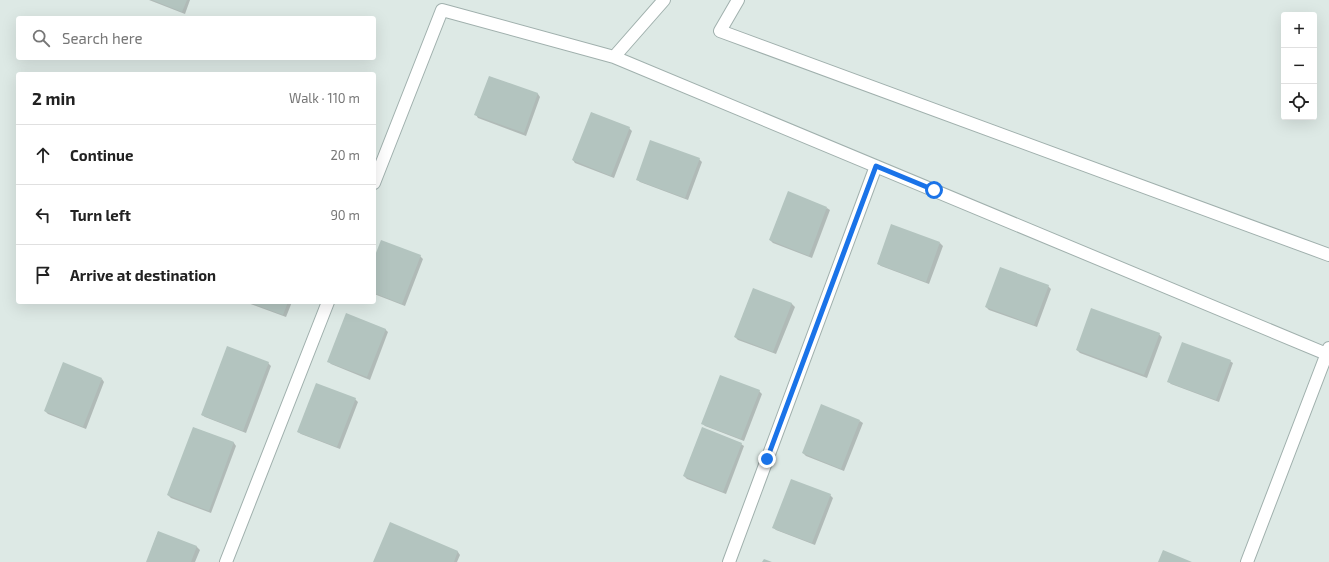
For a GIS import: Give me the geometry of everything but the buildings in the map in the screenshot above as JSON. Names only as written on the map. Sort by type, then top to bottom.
[{"type":"street","points":[[614,57],[664,0]]},
{"type":"street","points":[[738,0],[720,31],[1329,255]]},
{"type":"street","points":[[376,178],[442,10],[614,57],[1328,352],[1247,562]]},
{"type":"street","points":[[729,562],[876,166]]},
{"type":"street","points":[[226,562],[327,304]]},
{"type":"route","points":[[767,459],[876,166],[934,190]]}]
